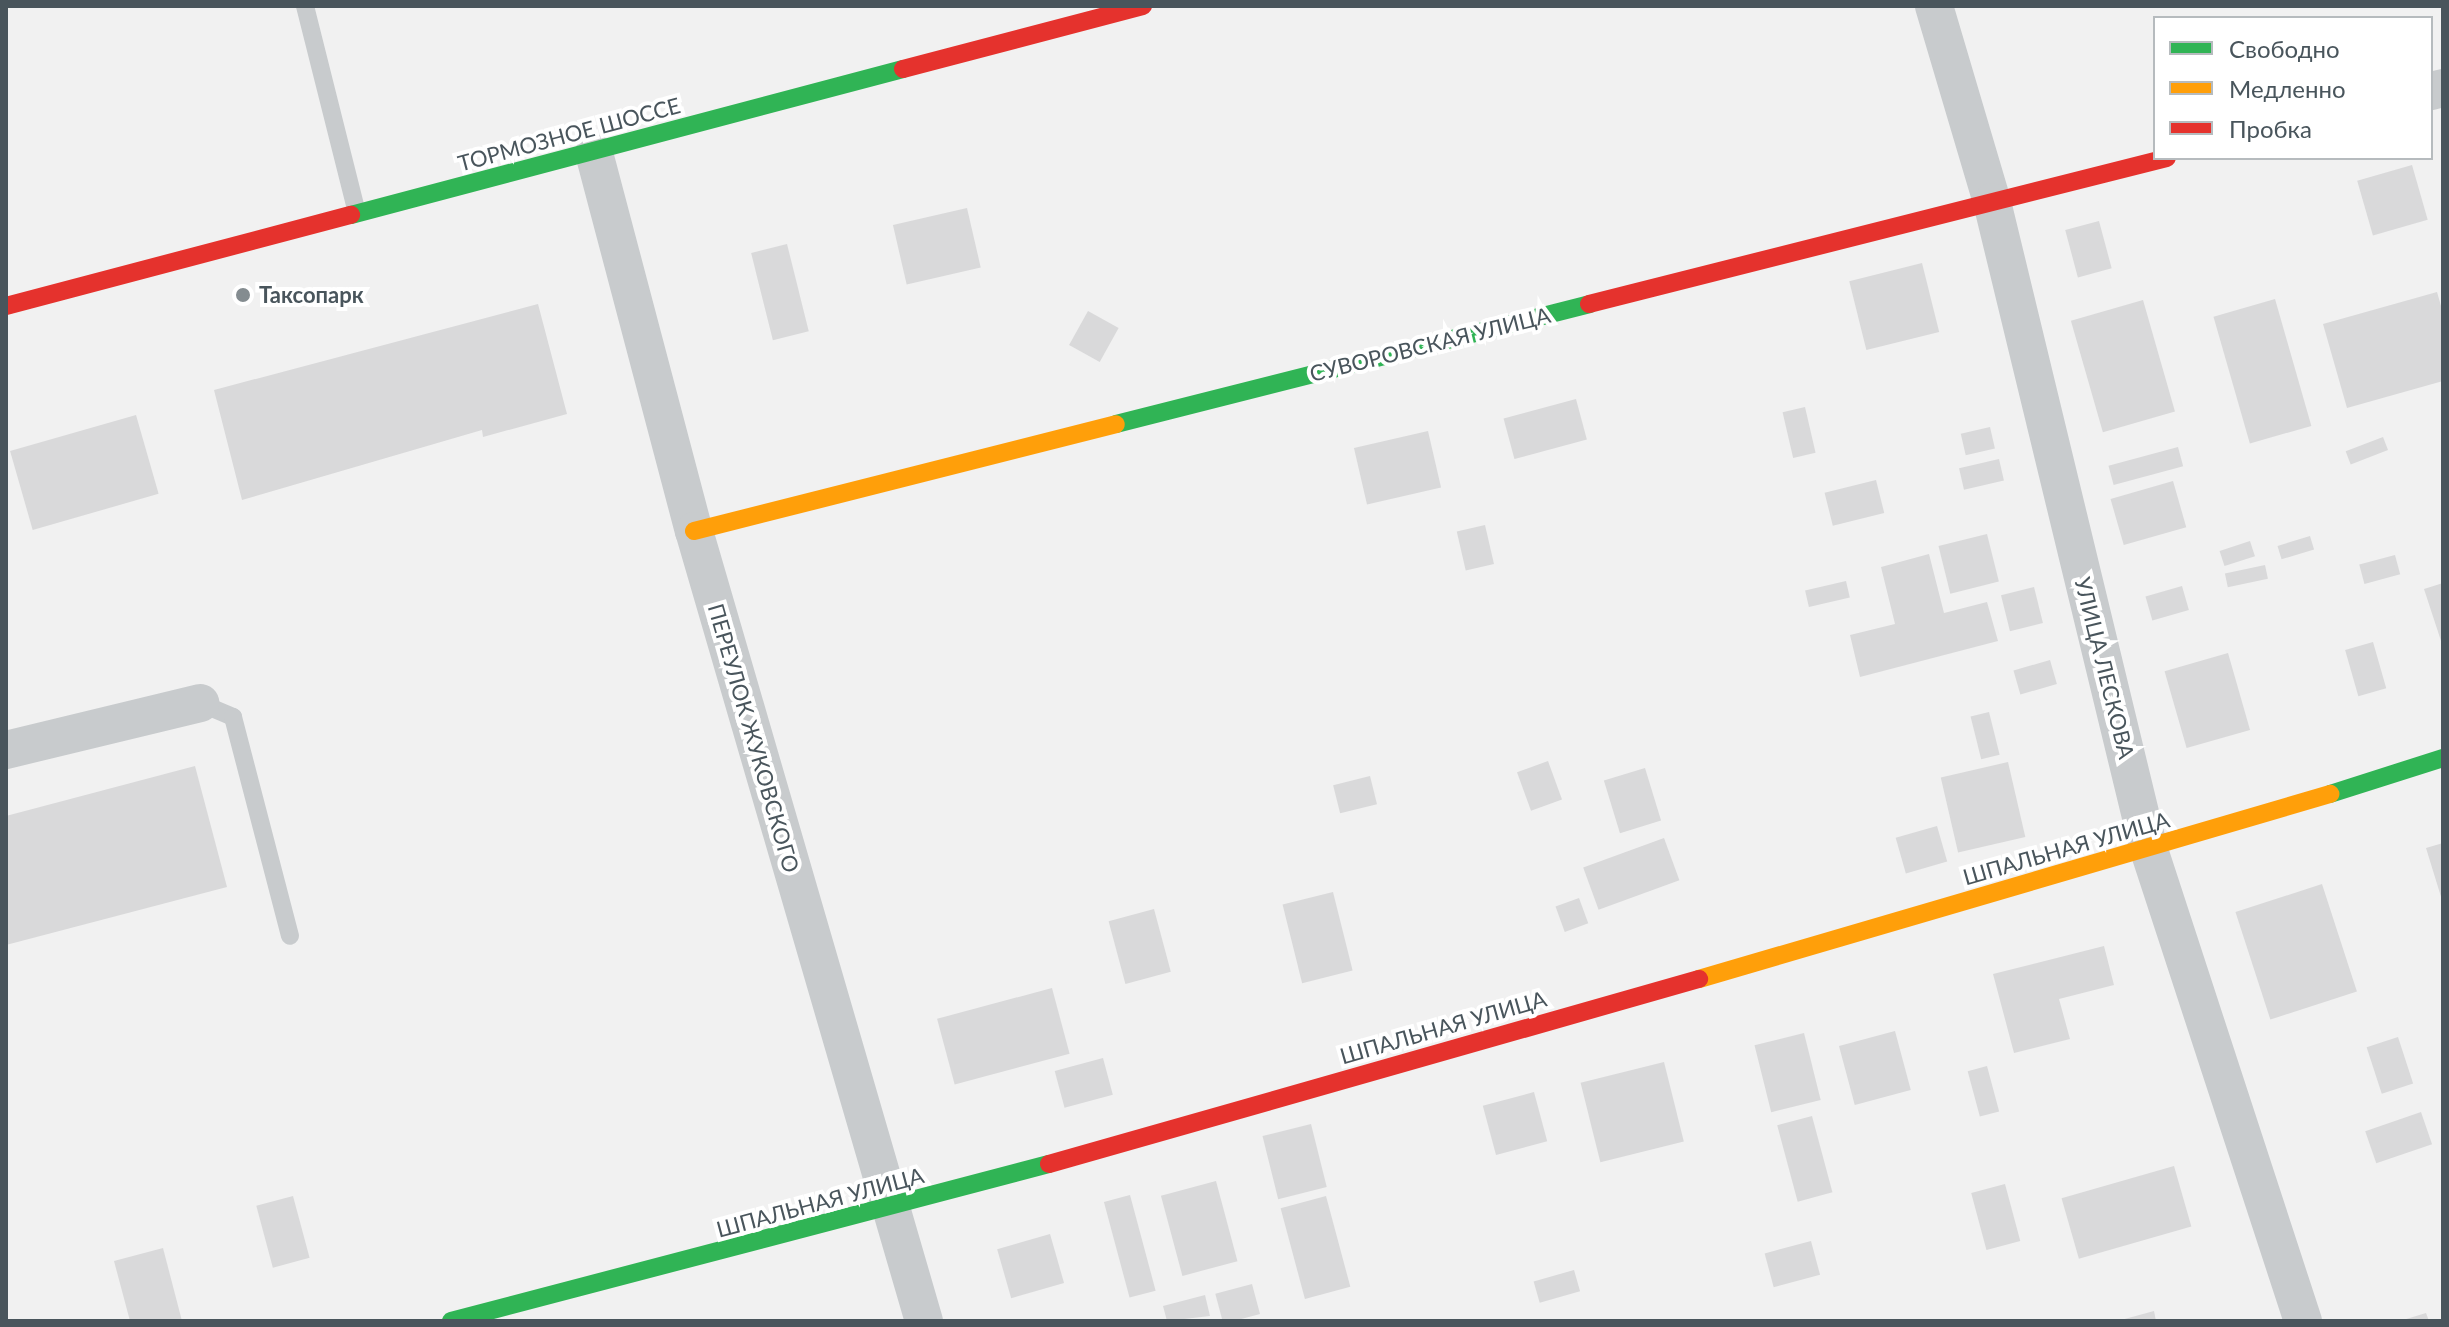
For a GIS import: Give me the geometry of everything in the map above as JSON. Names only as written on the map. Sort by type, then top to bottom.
[{"type":"street","name":"ТОРМОЗНОЕ ШОССЕ","points":[[6,306],[1143,6]]},
{"type":"street","name":"УЛИЦА ЛЕСКОВА","points":[[1934,6],[1992,202],[2149,850],[2303,1321]]},
{"type":"street","name":"ПЕРЕУЛОК ЖУКОВСКОГО","points":[[594,153],[694,531],[924,1321]]},
{"type":"street","name":"СУВОРОВСКАЯ УЛИЦА","points":[[694,531],[2159,160]]},
{"type":"street","points":[[6,750],[200,703]]},
{"type":"street","name":"ШПАЛЬНАЯ УЛИЦА","points":[[451,1321],[893,1209],[2149,850],[2443,758]]},
{"type":"lane","points":[[305,6],[358,214]]},
{"type":"lane","points":[[200,703],[233,717],[290,936]]},
{"type":"building","points":[[2412,165],[2428,220],[2373,236],[2357,181]]},
{"type":"building","points":[[967,208],[981,267],[907,285],[893,225]]},
{"type":"building","points":[[2099,221],[2112,268],[2078,277],[2065,230]]},
{"type":"building","points":[[787,244],[809,331],[773,340],[751,253]]},
{"type":"building","points":[[1922,263],[1939,332],[1866,350],[1849,281]]},
{"type":"building","points":[[2437,292],[2443,313],[2443,381],[2347,408],[2323,324]]},
{"type":"building","points":[[2275,299],[2311,426],[2250,444],[2213,317]]},
{"type":"building","points":[[2143,300],[2175,412],[2103,432],[2071,321]]},
{"type":"building","points":[[538,304],[567,414],[483,437],[482,430],[242,500],[214,390]]},
{"type":"building","points":[[1088,311],[1119,328],[1100,362],[1069,345]]},
{"type":"building","points":[[1576,399],[1587,440],[1514,459],[1504,418]]},
{"type":"building","points":[[1805,407],[1816,453],[1793,458],[1783,412]]},
{"type":"building","points":[[136,415],[159,494],[33,530],[10,451]]},
{"type":"building","points":[[1990,427],[1995,448],[1966,455],[1961,434]]},
{"type":"building","points":[[1428,431],[1441,488],[1367,505],[1354,448]]},
{"type":"building","points":[[2383,437],[2388,450],[2351,464],[2346,451]]},
{"type":"building","points":[[2178,447],[2183,466],[2114,485],[2108,466]]},
{"type":"building","points":[[1999,459],[2004,480],[1964,490],[1959,468]]},
{"type":"building","points":[[1876,480],[1884,513],[1833,526],[1825,493]]},
{"type":"building","points":[[2173,481],[2186,527],[2124,545],[2111,499]]},
{"type":"building","points":[[1485,525],[1494,564],[1466,570],[1457,532]]},
{"type":"building","points":[[1987,534],[1999,582],[1950,594],[1938,546]]},
{"type":"building","points":[[2310,536],[2314,549],[2282,559],[2277,546]]},
{"type":"building","points":[[2250,541],[2255,556],[2225,566],[2220,551]]},
{"type":"building","points":[[1929,554],[1944,613],[1987,602],[1998,641],[1860,677],[1850,635],[1895,624],[1881,567]]},
{"type":"building","points":[[2395,555],[2400,574],[2364,584],[2359,565]]},
{"type":"building","points":[[2265,565],[2268,579],[2228,587],[2225,574]]},
{"type":"building","points":[[1846,581],[1850,598],[1809,607],[1805,590]]},
{"type":"building","points":[[2443,583],[2443,644],[2442,644],[2424,589]]},
{"type":"building","points":[[2182,586],[2189,610],[2152,621],[2145,596]]},
{"type":"building","points":[[2034,587],[2043,623],[2010,631],[2001,595]]},
{"type":"building","points":[[2373,642],[2386,688],[2358,696],[2345,650]]},
{"type":"building","points":[[2228,653],[2250,730],[2187,748],[2165,671]]},
{"type":"building","points":[[2050,660],[2057,684],[2020,695],[2013,670]]},
{"type":"building","points":[[1989,712],[2000,755],[1981,759],[1971,717]]},
{"type":"building","points":[[1548,761],[1562,800],[1531,811],[1517,772]]},
{"type":"building","points":[[2008,762],[2025,837],[1958,853],[1941,778]]},
{"type":"building","points":[[195,766],[227,887],[6,945],[6,816]]},
{"type":"building","points":[[1645,768],[1661,821],[1620,833],[1604,781]]},
{"type":"building","points":[[1370,776],[1377,804],[1340,813],[1333,785]]},
{"type":"building","points":[[1937,826],[1947,862],[1906,873],[1896,838]]},
{"type":"building","points":[[1664,838],[1679,880],[1599,910],[1583,867]]},
{"type":"building","points":[[2443,843],[2443,900],[2442,900],[2426,848]]},
{"type":"building","points":[[2322,884],[2357,991],[2270,1020],[2235,912]]},
{"type":"building","points":[[1333,892],[1353,971],[1302,983],[1283,905]]},
{"type":"building","points":[[1579,898],[1588,923],[1565,932],[1556,907]]},
{"type":"building","points":[[1154,909],[1171,972],[1125,984],[1109,921]]},
{"type":"building","points":[[2104,946],[2114,985],[2059,999],[2070,1039],[2014,1053],[1993,974]]},
{"type":"building","points":[[1052,988],[1070,1054],[955,1084],[937,1019]]},
{"type":"building","points":[[1895,1031],[1911,1090],[1855,1105],[1839,1046]]},
{"type":"building","points":[[1804,1033],[1821,1100],[1771,1112],[1755,1045]]},
{"type":"building","points":[[2398,1037],[2413,1084],[2382,1094],[2367,1047]]},
{"type":"building","points":[[1103,1058],[1113,1095],[1065,1108],[1055,1071]]},
{"type":"building","points":[[1664,1062],[1684,1142],[1600,1162],[1581,1083]]},
{"type":"building","points":[[1987,1066],[1999,1111],[1980,1117],[1968,1071]]},
{"type":"building","points":[[1534,1092],[1547,1141],[1496,1155],[1483,1106]]},
{"type":"building","points":[[2421,1112],[2432,1144],[2376,1163],[2365,1131]]},
{"type":"building","points":[[1812,1116],[1832,1192],[1798,1202],[1777,1125]]},
{"type":"building","points":[[1311,1124],[1327,1187],[1278,1199],[1262,1136]]},
{"type":"building","points":[[2174,1166],[2191,1227],[2079,1259],[2062,1198]]},
{"type":"building","points":[[1216,1181],[1237,1261],[1182,1276],[1161,1196]]},
{"type":"building","points":[[2005,1184],[2020,1241],[1986,1250],[1971,1193]]},
{"type":"building","points":[[1130,1195],[1156,1291],[1130,1298],[1104,1202]]},
{"type":"building","points":[[293,1196],[310,1258],[273,1268],[256,1206]]},
{"type":"building","points":[[1326,1196],[1350,1287],[1305,1299],[1281,1208]]},
{"type":"building","points":[[1050,1234],[1064,1283],[1011,1298],[997,1249]]},
{"type":"building","points":[[1811,1241],[1820,1275],[1774,1287],[1765,1253]]},
{"type":"building","points":[[163,1248],[182,1321],[130,1321],[114,1261]]},
{"type":"building","points":[[1574,1270],[1580,1291],[1540,1303],[1534,1282]]},
{"type":"building","points":[[1252,1284],[1260,1314],[1223,1321],[1215,1294]]},
{"type":"building","points":[[1205,1295],[1210,1316],[1167,1321],[1163,1306]]},
{"type":"building","points":[[2154,1311],[2156,1321],[2121,1321],[2121,1320]]},
{"type":"building","points":[[2426,1313],[2429,1321],[2403,1321],[2403,1320]]},
{"type":"traffic: fast","points":[[351,215],[903,69]]},
{"type":"traffic: fast","points":[[1116,424],[1589,304]]},
{"type":"traffic: fast","points":[[2330,794],[2443,758]]},
{"type":"traffic: fast","points":[[451,1321],[1049,1164]]},
{"type":"traffic: slow","points":[[694,531],[1116,424]]},
{"type":"traffic: slow","points":[[1699,979],[2330,794]]},
{"type":"traffic: jam","points":[[903,69],[1143,6]]},
{"type":"traffic: jam","points":[[1589,304],[2159,160]]},
{"type":"traffic: jam","points":[[6,306],[351,215]]},
{"type":"traffic: jam","points":[[1049,1164],[1699,979]]},
{"type":"place","name":"Таксопарк","points":[[243,295]]}]
